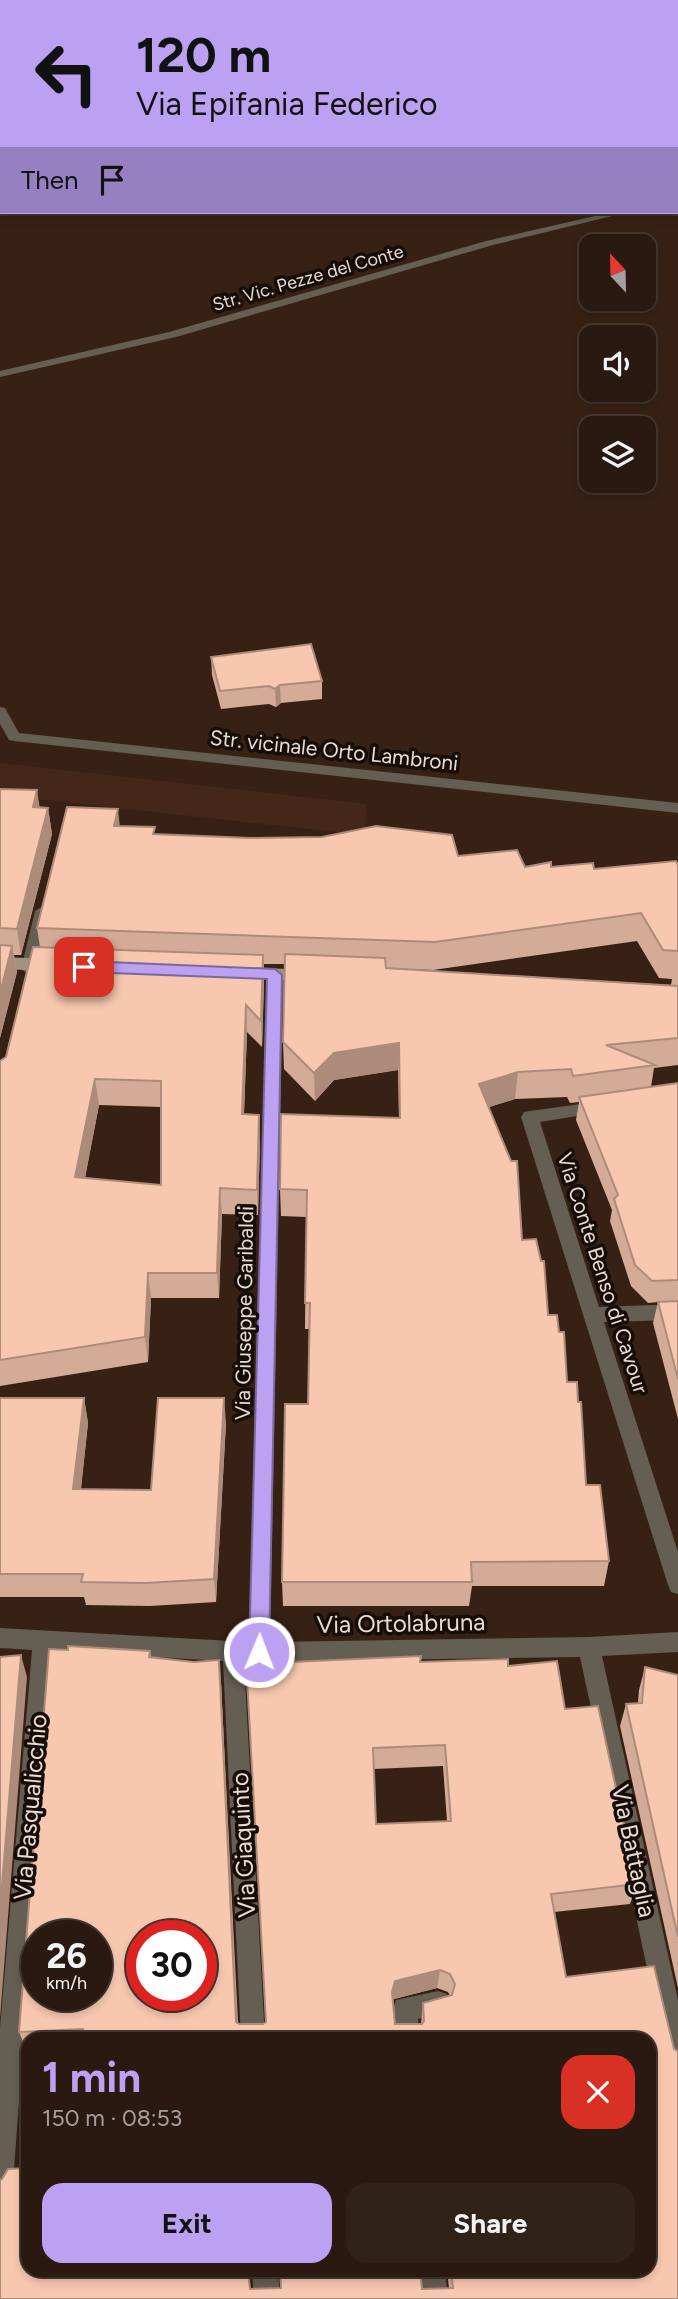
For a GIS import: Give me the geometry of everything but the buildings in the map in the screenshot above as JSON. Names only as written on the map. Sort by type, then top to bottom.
[{"type":"main road","points":[[0,963],[71,966]]},
{"type":"main road","points":[[220,972],[328,977]]},
{"type":"street","name":"Str. Vic. Pezze del Conte","points":[[0,373],[172,335],[490,243],[615,214]]},
{"type":"street","name":"Str. vicinale Orto Lambroni","points":[[0,711],[14,737],[678,808]]},
{"type":"street","points":[[23,990],[45,901]]},
{"type":"street","name":"Via Giuseppe Garibaldi","points":[[259,1652],[275,975]]},
{"type":"street","name":"Via Conte Benso di Cavour","points":[[624,1104],[530,1117],[678,1586]]},
{"type":"street","points":[[592,1315],[678,1312]]},
{"type":"street","name":"Via Ortolabruna","points":[[0,1638],[233,1652],[589,1647],[678,1642]]},
{"type":"street","name":"Via Pasqualicchio","points":[[0,2182],[43,1642]]},
{"type":"street","name":"Via Battaglia","points":[[589,1647],[678,2056]]},
{"type":"street","name":"Via Giaquinto","points":[[233,1652],[253,2032]]},
{"type":"street","points":[[407,2032],[405,2009],[438,2003]]},
{"type":"street","points":[[265,2277],[267,2299]]},
{"type":"street","points":[[433,2277],[435,2299]]},
{"type":"shaded area","points":[[0,763],[367,804],[364,835],[0,795]]},
{"type":"route","points":[[84,967],[275,975],[259,1652]]}]
